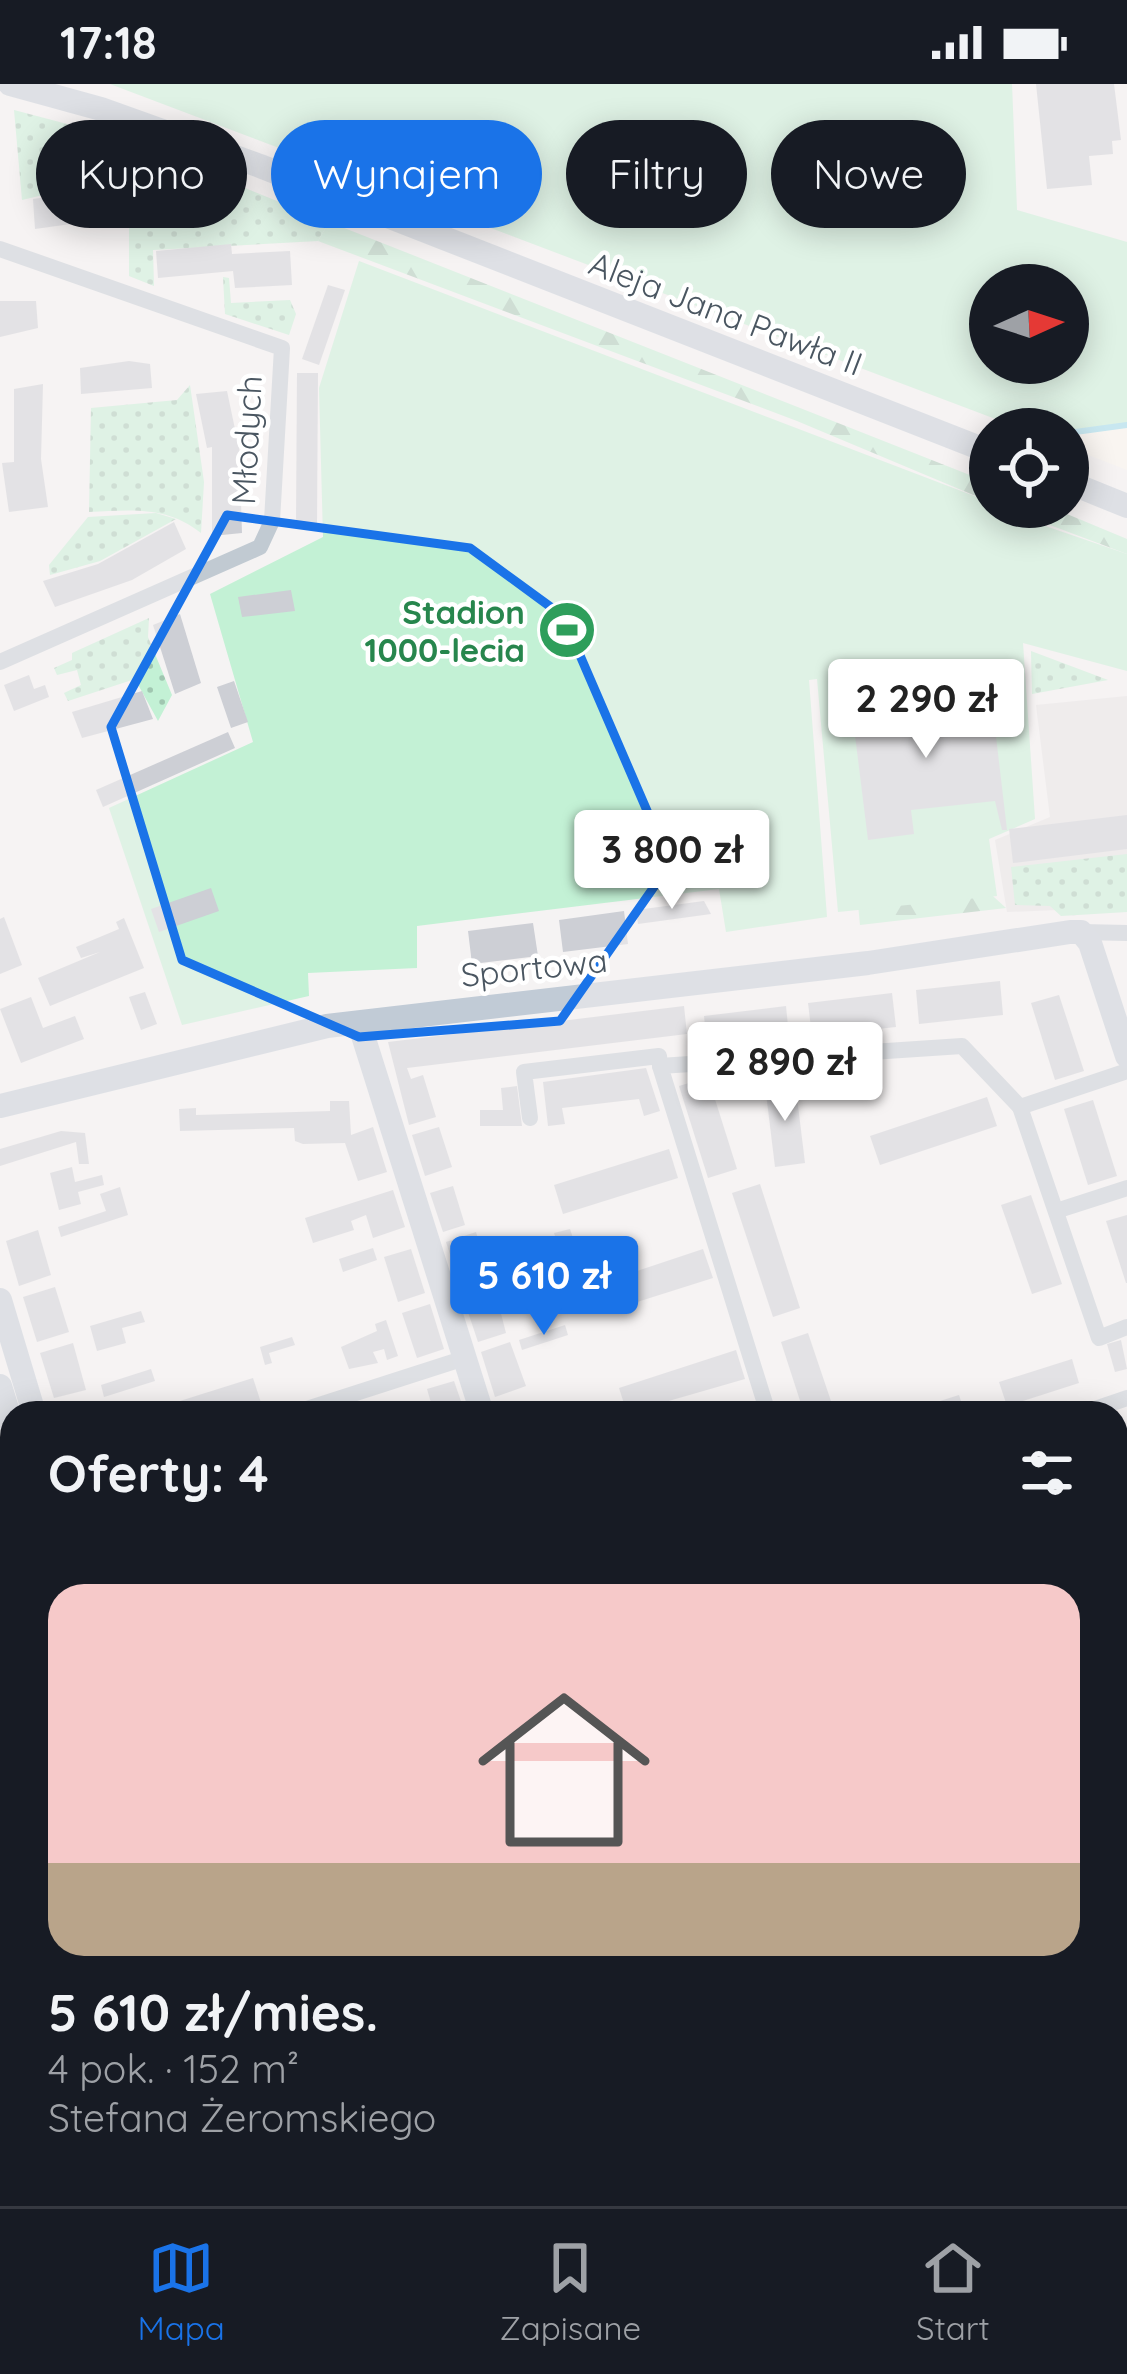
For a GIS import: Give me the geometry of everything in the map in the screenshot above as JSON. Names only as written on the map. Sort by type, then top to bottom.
[{"type":"street","name":"Aleja Jana Pawła II","points":[[10,84],[101,109]]},
{"type":"street","name":"Aleja Jana Pawła II","points":[[48,84],[101,109],[969,444]]},
{"type":"street","name":"Młodych","points":[[0,249],[282,348],[272,521],[260,547],[0,662]]},
{"type":"street","points":[[1089,491],[1127,506]]},
{"type":"street","points":[[1081,932],[1127,933]]},
{"type":"street","points":[[1081,932],[1090,943],[1127,1056]]},
{"type":"street","name":"Sportowa","points":[[0,1106],[358,1023],[1081,932]]},
{"type":"street","points":[[358,1023],[478,1401]]},
{"type":"street","points":[[661,1073],[962,1046],[1020,1107],[1099,1338],[1127,1328]]},
{"type":"street","points":[[530,1118],[524,1072],[659,1056],[764,1401]]},
{"type":"street","points":[[1020,1107],[1127,1070]]},
{"type":"street","points":[[1056,1211],[1127,1189]]},
{"type":"street","points":[[0,1300],[30,1401]]},
{"type":"street","points":[[331,1401],[465,1358]]},
{"type":"highlighted area","points":[[227,515],[470,548],[563,616],[670,864],[560,1021],[359,1037],[182,960],[111,727]]},
{"type":"shaded area","points":[[1127,427],[1127,470],[1089,455],[1089,431]]},
{"type":"shaded area","points":[[1127,696],[1127,907],[1007,912],[995,840],[1050,817],[1036,705]]},
{"type":"green space","points":[[110,84],[1012,84],[1017,210],[1127,242],[1127,427],[1089,431],[1089,408],[969,409],[491,228],[542,228],[542,120],[271,120],[271,145],[247,136],[247,120],[205,120]]},
{"type":"green space","points":[[14,110],[52,120],[36,120],[36,197],[22,200]]},
{"type":"green space","points":[[247,189],[271,199],[271,228],[326,228],[318,241],[153,250],[154,286],[129,276],[129,228],[247,228]]},
{"type":"green space","points":[[326,228],[344,228],[969,475],[969,493],[797,421],[318,241]]},
{"type":"green space","name":"Stadion 1000-lecia","points":[[359,261],[969,494],[969,528],[1051,528],[1127,554],[1127,671],[1023,643],[1035,819],[989,839],[997,896],[838,912],[817,679],[809,680],[827,917],[726,932],[719,889],[417,926],[417,968],[308,973],[309,996],[182,1025],[109,808],[253,742],[210,594],[323,537],[319,388]]},
{"type":"green space","points":[[223,277],[229,278],[231,303],[290,300],[296,314],[289,335],[225,314]]},
{"type":"green space","points":[[190,385],[204,482],[201,533],[162,514],[89,512],[91,408],[177,400]]},
{"type":"green space","points":[[156,513],[176,519],[100,561],[50,575],[49,565],[88,517]]},
{"type":"green space","points":[[1089,523],[1127,539],[1127,554],[1058,528],[1089,528]]},
{"type":"green space","points":[[149,618],[148,637],[172,695],[158,721],[135,679],[68,701],[64,693],[81,685],[77,670],[57,675],[54,668],[72,660],[72,653]]},
{"type":"green space","points":[[1031,651],[1108,680],[1032,694]]},
{"type":"green space","points":[[1127,854],[1127,912],[1061,916],[1050,906],[1015,905],[1011,867]]},
{"type":"green space","points":[[983,887],[1006,908],[860,925],[858,904]]},
{"type":"building","points":[[1036,84],[1114,84],[1121,140],[1112,141],[1113,154],[1089,156],[1092,185],[1047,189]]},
{"type":"building","points":[[231,244],[232,254],[290,251],[292,285],[235,288],[233,271],[158,278],[156,251]]},
{"type":"building","points":[[328,285],[345,290],[319,365],[302,359]]},
{"type":"building","points":[[0,301],[36,301],[38,328],[0,337]]},
{"type":"building","points":[[129,361],[150,364],[152,388],[81,394],[80,368]]},
{"type":"building","points":[[297,373],[318,373],[317,524],[296,524]]},
{"type":"building","points":[[43,384],[41,459],[48,507],[9,512],[2,463],[14,462],[14,389]]},
{"type":"building","points":[[227,391],[244,472],[240,472],[242,533],[212,536],[212,447],[207,448],[196,394]]},
{"type":"building","points":[[174,522],[186,549],[132,580],[55,607],[43,581],[98,564]]},
{"type":"building","points":[[291,590],[295,611],[242,617],[238,597]]},
{"type":"building","points":[[180,614],[201,683],[175,694],[153,625]]},
{"type":"building","points":[[29,675],[34,689],[45,685],[49,697],[14,711],[4,685]]},
{"type":"building","points":[[234,681],[248,722],[231,728],[217,687]]},
{"type":"building","points":[[142,691],[153,719],[82,738],[72,712]]},
{"type":"building","points":[[991,694],[1007,830],[1002,830],[995,801],[911,810],[914,834],[868,840],[852,711]]},
{"type":"building","points":[[228,732],[235,748],[103,807],[96,790]]},
{"type":"building","points":[[1127,815],[1127,849],[1013,863],[1009,829]]},
{"type":"building","points":[[211,888],[219,911],[159,932],[151,909]]},
{"type":"building","points":[[704,901],[711,914],[638,924],[636,910]]},
{"type":"building","points":[[624,911],[628,944],[563,952],[559,920]]},
{"type":"building","points":[[4,917],[22,965],[0,974],[0,919]]},
{"type":"building","points":[[124,918],[144,968],[50,1006],[38,978],[100,952],[81,958],[76,947],[119,929],[116,922]]},
{"type":"building","points":[[533,923],[538,956],[472,964],[468,931]]},
{"type":"building","points":[[1000,981],[1003,1015],[919,1024],[916,990]]},
{"type":"building","points":[[145,992],[157,1024],[141,1030],[129,997]]},
{"type":"building","points":[[892,993],[896,1027],[812,1036],[808,1003]]},
{"type":"building","points":[[1059,995],[1084,1071],[1055,1080],[1031,1003]]},
{"type":"building","points":[[31,997],[43,1028],[75,1016],[84,1039],[21,1063],[0,1009]]},
{"type":"building","points":[[684,1006],[687,1034],[407,1068],[411,1079],[423,1075],[436,1117],[409,1125],[388,1042]]},
{"type":"building","points":[[786,1006],[789,1036],[707,1046],[704,1016]]},
{"type":"building","points":[[646,1068],[660,1111],[644,1116],[639,1099],[562,1108],[565,1124],[548,1126],[543,1082]]},
{"type":"building","points":[[708,1077],[737,1169],[708,1178],[679,1086]]},
{"type":"building","points":[[795,1081],[805,1163],[775,1167],[765,1085]]},
{"type":"building","points":[[517,1086],[522,1126],[480,1126],[480,1110],[503,1110],[501,1088]]},
{"type":"building","points":[[987,1097],[997,1126],[880,1165],[870,1136]]},
{"type":"building","points":[[1093,1100],[1117,1176],[1088,1185],[1064,1109]]},
{"type":"building","points":[[330,1101],[349,1101],[351,1135],[373,1127],[387,1172],[358,1181],[345,1143],[303,1144],[295,1141],[294,1128],[180,1131],[179,1109],[196,1108],[196,1115],[330,1111]]},
{"type":"building","points":[[439,1127],[452,1167],[425,1176],[412,1135]]},
{"type":"building","points":[[61,1131],[85,1133],[89,1164],[79,1164],[76,1142],[0,1166],[0,1149]]},
{"type":"building","points":[[669,1149],[678,1178],[563,1214],[554,1185]]},
{"type":"building","points":[[72,1167],[75,1182],[102,1175],[104,1185],[78,1192],[81,1204],[59,1210],[50,1173]]},
{"type":"building","points":[[760,1184],[800,1308],[773,1317],[732,1193]]},
{"type":"building","points":[[453,1186],[465,1225],[443,1232],[430,1193]]},
{"type":"building","points":[[120,1187],[128,1215],[61,1237],[58,1227],[106,1211],[100,1194]]},
{"type":"building","points":[[393,1190],[405,1227],[373,1238],[366,1215],[351,1221],[354,1230],[313,1243],[305,1218]]},
{"type":"building","points":[[1031,1195],[1062,1284],[1032,1294],[1001,1205]]},
{"type":"building","points":[[1127,1215],[1127,1283],[1126,1283],[1106,1221]]},
{"type":"building","points":[[570,1229],[580,1259],[603,1252],[606,1261],[498,1302],[506,1333],[478,1342],[463,1297],[564,1264],[554,1233]]},
{"type":"building","points":[[38,1230],[51,1275],[19,1286],[6,1241]]},
{"type":"building","points":[[476,1232],[489,1276],[460,1285],[446,1242]]},
{"type":"building","points":[[373,1248],[377,1260],[343,1272],[339,1259]]},
{"type":"building","points":[[411,1249],[425,1293],[398,1302],[384,1257]]},
{"type":"building","points":[[703,1249],[713,1278],[634,1303],[625,1275]]},
{"type":"building","points":[[55,1287],[69,1332],[37,1342],[23,1297]]},
{"type":"building","points":[[430,1304],[444,1349],[417,1358],[402,1313]]},
{"type":"building","points":[[141,1311],[145,1322],[122,1328],[126,1343],[97,1351],[90,1326]]},
{"type":"building","points":[[386,1320],[398,1356],[387,1360],[384,1349],[373,1352],[378,1363],[349,1369],[341,1347],[377,1331],[375,1324]]},
{"type":"building","points":[[565,1325],[568,1335],[522,1350],[519,1340]]},
{"type":"building","points":[[808,1333],[831,1401],[800,1401],[781,1342]]},
{"type":"building","points":[[292,1337],[295,1345],[269,1353],[272,1363],[265,1365],[260,1347]]},
{"type":"building","points":[[1121,1340],[1127,1369],[1115,1372],[1107,1344]]},
{"type":"building","points":[[510,1342],[526,1386],[495,1397],[481,1352]]},
{"type":"building","points":[[73,1343],[86,1390],[54,1398],[40,1353]]},
{"type":"building","points":[[736,1350],[745,1379],[669,1401],[623,1401],[619,1388]]},
{"type":"building","points":[[1072,1359],[1079,1383],[1023,1401],[1005,1401],[999,1382]]},
{"type":"building","points":[[151,1369],[155,1381],[104,1397],[101,1385]]},
{"type":"building","points":[[253,1378],[260,1401],[180,1401]]},
{"type":"building","points":[[454,1381],[461,1401],[430,1401],[427,1389]]},
{"type":"waterway","points":[[1089,430],[1127,425]]},
{"type":"place","name":"Stadion 1000-lecia","points":[[567,630]]}]
